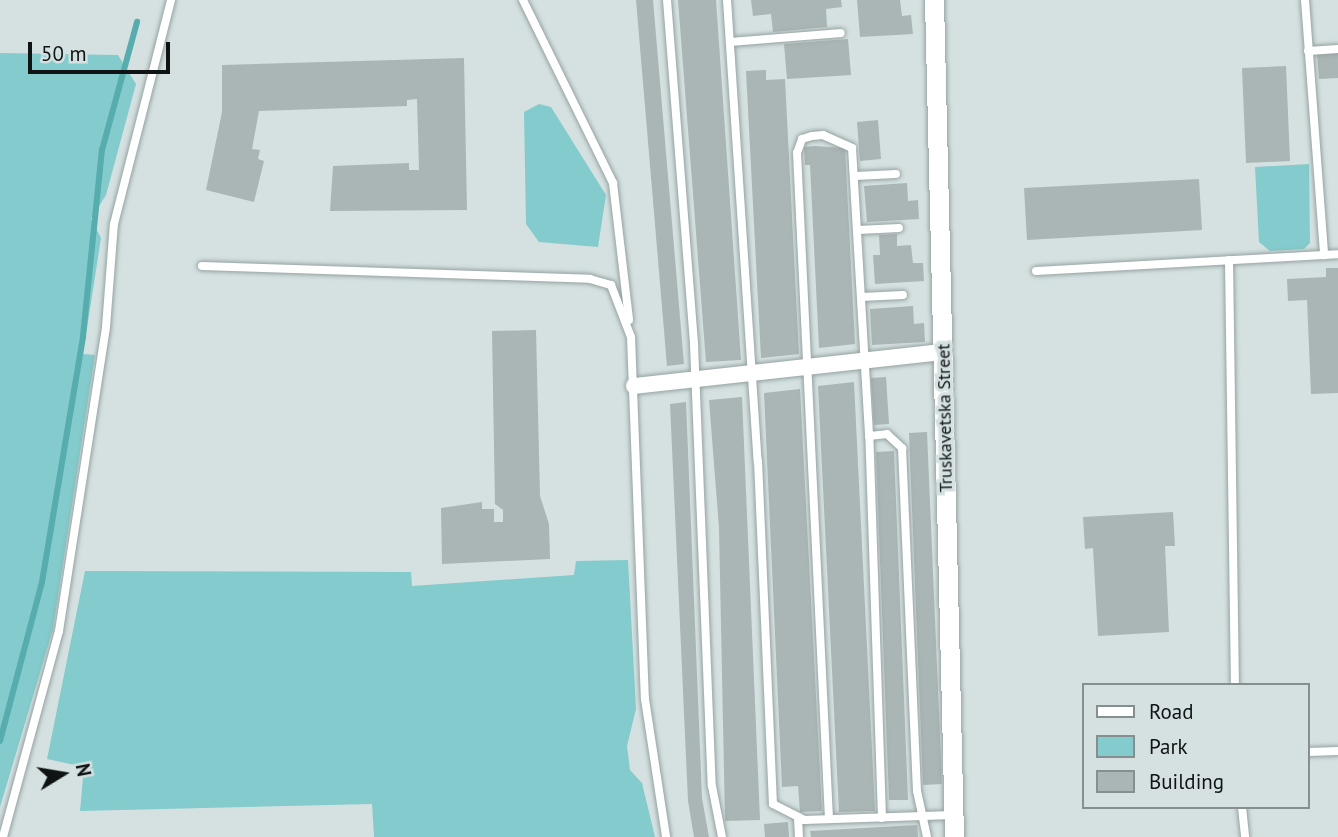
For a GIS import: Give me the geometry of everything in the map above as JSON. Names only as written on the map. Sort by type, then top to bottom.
[{"type":"street","name":"Truskavetska Street","points":[[934,0],[954,837]]},
{"type":"street","points":[[634,386],[943,352]]},
{"type":"lane","points":[[3,837],[59,631],[106,327],[114,224],[172,0]]},
{"type":"lane","points":[[523,0],[613,183],[631,337],[645,699],[666,837]]},
{"type":"lane","points":[[667,0],[695,379],[712,786],[722,837]]},
{"type":"lane","points":[[727,0],[753,373],[770,786],[773,804],[798,818],[954,816]]},
{"type":"lane","points":[[1305,0],[1324,255]]},
{"type":"lane","points":[[731,42],[841,33]]},
{"type":"lane","points":[[1308,51],[1338,49]]},
{"type":"lane","points":[[830,819],[798,144],[823,135],[845,142],[852,148],[855,176],[869,436],[882,818]]},
{"type":"lane","points":[[855,176],[897,174]]},
{"type":"lane","points":[[858,230],[899,228]]},
{"type":"lane","points":[[1036,271],[1338,254]]},
{"type":"lane","points":[[1229,260],[1235,683]]},
{"type":"lane","points":[[202,265],[590,279],[611,285],[631,337]]},
{"type":"lane","points":[[861,297],[903,295]]},
{"type":"lane","points":[[869,436],[897,438],[902,448],[923,816],[927,837]]},
{"type":"lane","points":[[1310,752],[1338,751]]},
{"type":"lane","points":[[1242,809],[1245,837]]},
{"type":"lane","points":[[798,818],[799,837]]},
{"type":"green space","points":[[0,53],[118,55],[136,84],[106,195],[91,219],[101,238],[83,354],[95,355],[53,629],[0,807]]},
{"type":"green space","points":[[539,104],[551,107],[606,195],[598,247],[539,242],[526,224],[524,112]]},
{"type":"green space","points":[[1309,164],[1310,243],[1304,249],[1270,251],[1259,242],[1255,167]]},
{"type":"green space","points":[[628,560],[636,709],[627,746],[630,770],[642,783],[655,837],[374,837],[372,804],[80,811],[84,767],[47,759],[85,571],[411,572],[412,586],[574,575],[576,561]]},
{"type":"building","points":[[636,0],[653,0],[684,364],[667,366]]},
{"type":"building","points":[[678,0],[716,0],[741,360],[706,362]]},
{"type":"building","points":[[751,0],[841,0],[842,7],[826,9],[827,27],[773,32],[771,14],[753,16]]},
{"type":"building","points":[[857,0],[900,0],[902,16],[911,15],[913,34],[860,37]]},
{"type":"building","points":[[848,39],[851,75],[787,79],[784,44]]},
{"type":"building","points":[[1338,52],[1338,78],[1319,79],[1317,53]]},
{"type":"building","points":[[464,58],[467,210],[330,211],[333,166],[409,163],[409,170],[419,170],[417,99],[407,100],[407,106],[259,111],[252,149],[260,150],[258,159],[264,161],[254,202],[206,190],[222,112],[222,65]]},
{"type":"building","points":[[1286,66],[1290,161],[1246,163],[1242,68]]},
{"type":"building","points":[[766,70],[766,80],[785,79],[799,354],[761,358],[746,71]]},
{"type":"building","points":[[878,120],[881,159],[860,161],[857,122]]},
{"type":"building","points":[[804,147],[845,148],[855,344],[819,348],[810,165],[805,165]]},
{"type":"building","points":[[1199,179],[1202,230],[1027,240],[1024,188]]},
{"type":"building","points":[[907,183],[908,201],[918,200],[919,219],[867,222],[864,186]]},
{"type":"building","points":[[897,234],[897,246],[911,245],[913,263],[923,263],[924,281],[875,284],[873,255],[880,255],[879,235]]},
{"type":"building","points":[[1326,268],[1338,268],[1338,393],[1311,394],[1307,300],[1288,301],[1287,279],[1326,277]]},
{"type":"building","points":[[913,306],[914,324],[924,323],[925,342],[872,345],[870,309]]},
{"type":"building","points":[[536,330],[540,496],[549,524],[550,559],[442,564],[441,508],[482,502],[482,509],[494,509],[494,522],[503,522],[503,510],[495,504],[492,331]]},
{"type":"building","points":[[886,377],[889,424],[874,425],[871,378]]},
{"type":"building","points":[[854,382],[875,811],[839,812],[818,386]]},
{"type":"building","points":[[800,389],[822,811],[800,812],[798,786],[782,787],[764,393]]},
{"type":"building","points":[[742,397],[760,820],[725,821],[719,528],[709,400]]},
{"type":"building","points":[[686,402],[702,798],[709,837],[694,837],[688,801],[670,404]]},
{"type":"building","points":[[927,432],[942,784],[923,785],[909,433]]},
{"type":"building","points":[[894,451],[908,800],[889,800],[876,452]]},
{"type":"building","points":[[1173,512],[1175,546],[1165,546],[1169,632],[1098,636],[1093,548],[1085,549],[1083,517]]},
{"type":"building","points":[[788,822],[789,837],[765,837],[764,824]]},
{"type":"building","points":[[917,825],[918,837],[811,837],[810,831]]},
{"type":"waterway","points":[[0,741],[42,582],[83,336],[102,150],[137,22]]}]
